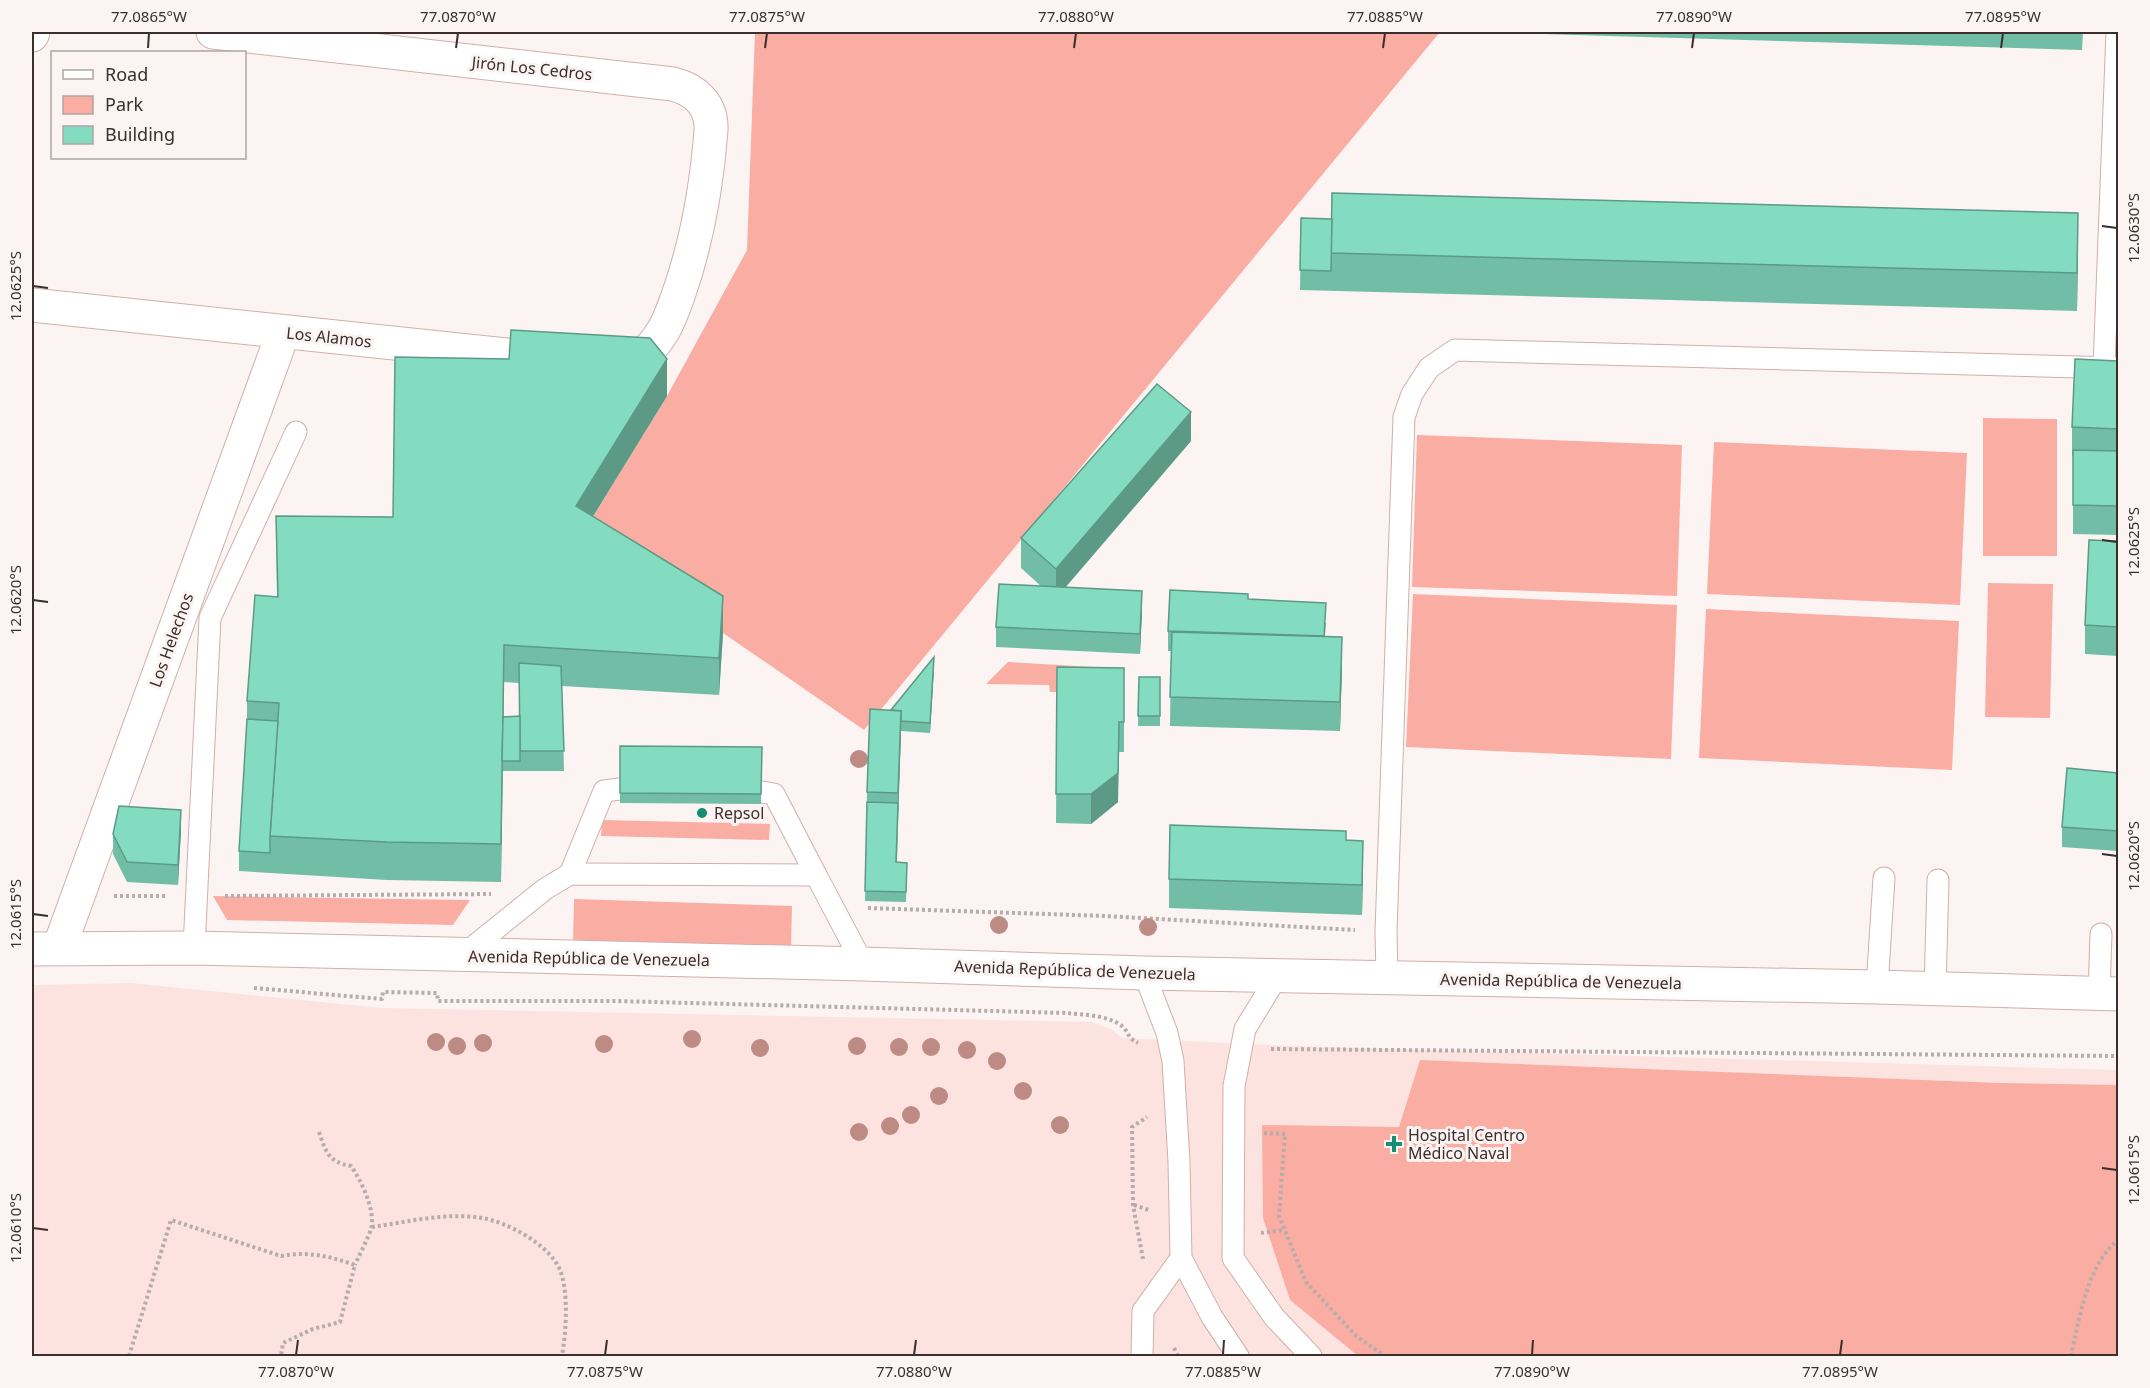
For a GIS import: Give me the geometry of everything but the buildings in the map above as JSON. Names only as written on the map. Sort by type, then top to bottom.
[{"type":"main road","name":"Jirón Los Cedros","points":[[213,32],[673,84],[692,92],[706,105],[712,119],[710,144],[686,271],[672,313],[662,333],[646,352],[626,365]]},
{"type":"main road","name":"Los Alamos","points":[[32,305],[283,333],[626,365]]},
{"type":"main road","name":"Los Helechos","points":[[45,949],[77,896],[283,333]]},
{"type":"main road","name":"Avenida República de Venezuela","points":[[45,949],[194,948],[2108,994]]},
{"type":"lane","points":[[1387,977],[1386,931],[1404,417],[1412,394],[1429,368],[1455,350],[2111,367],[2116,32]]},
{"type":"lane","points":[[194,948],[210,618],[296,432]]},
{"type":"lane","points":[[570,874],[604,791],[620,789]]},
{"type":"lane","points":[[762,792],[774,794],[863,964]]},
{"type":"lane","points":[[463,955],[545,890],[570,874],[816,874]]},
{"type":"lane","points":[[1877,987],[1884,878]]},
{"type":"lane","points":[[1935,989],[1938,880]]},
{"type":"lane","points":[[2101,934],[2108,994]]},
{"type":"lane","points":[[1144,972],[1167,1033],[1173,1061],[1179,1162],[1181,1258],[1212,1317],[1238,1356]]},
{"type":"lane","points":[[1278,975],[1245,1029],[1234,1086],[1233,1258],[1274,1317],[1311,1356]]},
{"type":"lane","points":[[1142,1356],[1143,1311],[1181,1258]]},
{"type":"path","points":[[77,896],[513,894],[545,890]]},
{"type":"path","points":[[828,894],[859,907],[883,909],[1105,916],[1386,931]]},
{"type":"path","points":[[248,988],[382,999],[383,992],[437,993],[438,1001],[616,1001],[1067,1013],[1109,1020],[1124,1027],[1130,1039],[1140,1044],[1170,1047]]},
{"type":"path","points":[[1242,1049],[2118,1056]]},
{"type":"path","points":[[1175,1097],[1132,1127],[1133,1205],[1151,1299],[1178,1356]]},
{"type":"path","points":[[1234,1130],[1285,1134],[1279,1216],[1306,1282],[1356,1336],[1385,1356]]},
{"type":"path","points":[[281,1356],[283,1343],[314,1329],[340,1322],[355,1265],[372,1227],[361,1180],[351,1166],[338,1164],[327,1155],[319,1132]]},
{"type":"path","points":[[372,1227],[448,1217],[480,1217],[503,1222],[527,1236],[552,1256],[560,1270],[566,1317],[562,1356]]},
{"type":"path","points":[[129,1356],[171,1220],[281,1256],[300,1252],[327,1255],[355,1265]]},
{"type":"path","points":[[2071,1356],[2081,1307],[2096,1269],[2118,1240]]},
{"type":"shaded area","name":"Hospital Centro Médico Naval","points":[[131,983],[382,1008],[1091,1022],[1111,1029],[1122,1038],[1294,1046],[2118,1070],[2118,1356],[32,1356],[32,985]]},
{"type":"green space","points":[[755,32],[1440,32],[864,730],[723,633],[576,544],[667,396],[747,250]]},
{"type":"green space","points":[[1983,418],[2057,419],[2057,556],[1983,556]]},
{"type":"green space","points":[[1417,435],[1682,445],[1677,596],[1412,587]]},
{"type":"green space","points":[[1714,442],[1967,453],[1960,605],[1707,594]]},
{"type":"green space","points":[[1988,583],[2053,584],[2050,718],[1985,717]]},
{"type":"green space","points":[[1413,594],[1677,605],[1671,759],[1406,747]]},
{"type":"green space","points":[[1706,609],[1959,621],[1952,770],[1699,758]]},
{"type":"green space","points":[[1008,662],[1111,668],[1096,692],[1050,692],[1049,685],[986,684]]},
{"type":"green space","points":[[602,820],[770,824],[769,840],[601,836]]},
{"type":"green space","points":[[213,896],[470,900],[453,925],[227,920]]},
{"type":"green space","points":[[574,899],[792,906],[791,950],[573,943]]},
{"type":"green space","points":[[1420,1060],[1999,1083],[2118,1085],[2118,1356],[1358,1356],[1290,1300],[1263,1218],[1262,1125],[1399,1127]]},
{"type":"place","name":"Repsol","points":[[702,813]]},
{"type":"place","name":"Hospital Centro Médico Naval","points":[[1394,1144]]}]
